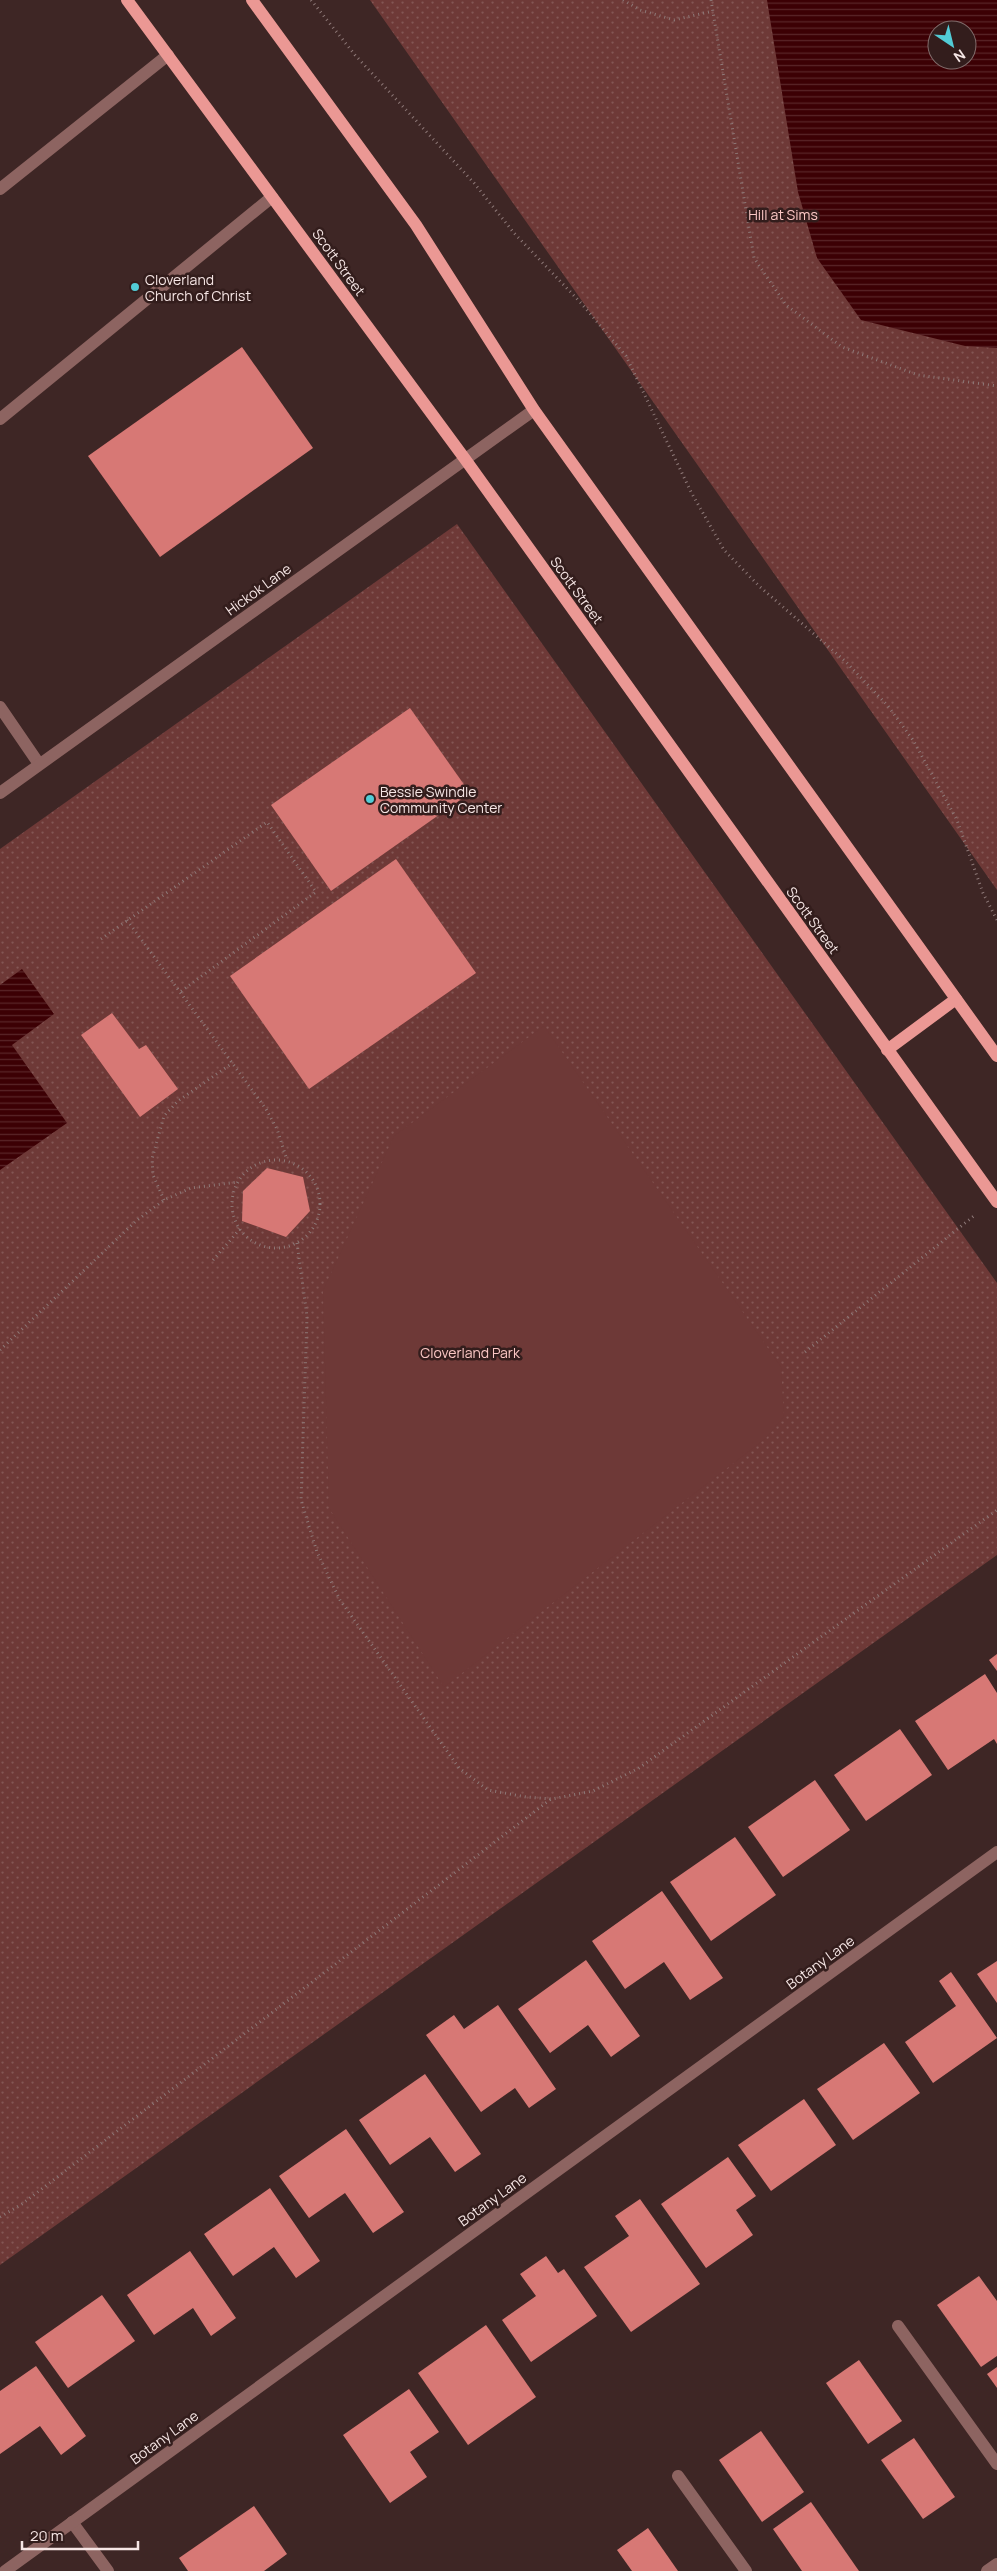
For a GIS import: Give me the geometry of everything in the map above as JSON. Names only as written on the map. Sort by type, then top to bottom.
[{"type":"main road","name":"Scott Street","points":[[127,0],[465,459],[996,1201]]},
{"type":"main road","points":[[253,0],[416,224],[534,410],[997,1056]]},
{"type":"main road","points":[[887,1050],[956,999]]},
{"type":"street","points":[[0,189],[168,55]]},
{"type":"street","points":[[2,412],[272,197]]},
{"type":"street","name":"Hickok Lane","points":[[0,793],[534,410]]},
{"type":"street","points":[[0,707],[39,764]]},
{"type":"street","name":"Botany Lane","points":[[4,2571],[997,1852]]},
{"type":"street","points":[[898,2326],[997,2464]]},
{"type":"street","points":[[678,2476],[746,2571]]},
{"type":"street","points":[[72,2522],[108,2571]]},
{"type":"street","points":[[987,2571],[997,2564]]},
{"type":"path","points":[[311,0],[355,55],[474,183],[514,232],[626,356],[691,492],[724,550],[759,586],[846,661],[888,706],[913,740],[958,820],[983,893],[997,920]]},
{"type":"path","points":[[623,0],[640,10],[674,20],[713,11]]},
{"type":"path","points":[[711,0],[754,258],[786,305],[842,347],[918,375],[997,386]]},
{"type":"path","points":[[101,939],[267,822],[316,892],[180,992]]},
{"type":"path","points":[[127,920],[231,1064],[266,1109],[277,1129],[287,1160]]},
{"type":"path","points":[[164,1200],[152,1175],[152,1158],[164,1116],[178,1101],[231,1064]]},
{"type":"path","points":[[272,1159],[287,1160],[300,1166],[312,1176],[319,1190],[321,1206],[318,1220],[310,1233],[297,1243],[285,1247],[272,1248],[248,1238],[234,1218],[232,1206],[238,1182],[247,1171],[258,1163],[272,1159]]},
{"type":"path","points":[[0,1350],[136,1221],[164,1200],[191,1188],[238,1182]]},
{"type":"path","points":[[805,1352],[996,1201]]},
{"type":"path","points":[[214,1260],[240,1229]]},
{"type":"path","points":[[297,1243],[307,1316],[300,1500],[317,1552],[340,1600],[459,1768],[488,1790],[526,1798],[552,1798],[593,1791],[639,1768],[997,1510]]},
{"type":"path","points":[[0,2217],[22,2204],[552,1798]]},
{"type":"green space","name":"Hill at Sims","points":[[370,0],[997,0],[997,890]]},
{"type":"green space","name":"Cloverland Park","points":[[457,524],[997,1283],[997,1555],[0,2265],[0,849]]},
{"type":"green space","points":[[544,1026],[781,1367],[784,1416],[766,1438],[444,1687],[329,1508],[323,1291],[394,1136]]},
{"type":"shaded area","points":[[767,0],[997,0],[997,348],[965,346],[861,320],[817,258],[798,192]]},
{"type":"shaded area","points":[[22,969],[54,1014],[12,1045],[67,1123],[0,1170],[0,985]]},
{"type":"building","points":[[242,347],[313,448],[160,557],[88,456]]},
{"type":"building","name":"Bessie Swindle Community Center","points":[[410,708],[470,793],[331,891],[271,805]]},
{"type":"building","points":[[396,859],[476,973],[309,1089],[230,976]]},
{"type":"building","points":[[112,1013],[139,1049],[146,1045],[178,1089],[140,1117],[81,1035]]},
{"type":"building","points":[[267,1168],[303,1177],[310,1211],[286,1237],[242,1221],[243,1191]]},
{"type":"building","points":[[997,1654],[997,1671],[989,1660]]},
{"type":"building","points":[[985,1674],[997,1693],[997,1744],[994,1739],[948,1770],[915,1721]]},
{"type":"building","points":[[900,1729],[932,1775],[866,1821],[834,1775]]},
{"type":"building","points":[[815,1780],[850,1830],[783,1877],[748,1827]]},
{"type":"building","points":[[735,1837],[776,1895],[711,1941],[670,1882]]},
{"type":"building","points":[[662,1891],[723,1978],[690,2000],[664,1962],[625,1989],[592,1941]]},
{"type":"building","points":[[586,1960],[640,2036],[611,2057],[588,2025],[550,2053],[518,2009]]},
{"type":"building","points":[[997,1961],[997,2003],[977,1974]]},
{"type":"building","points":[[951,1972],[997,2038],[933,2083],[905,2042],[956,2006],[939,1981]]},
{"type":"building","points":[[498,2005],[556,2089],[529,2108],[515,2088],[481,2112],[426,2035],[454,2015],[464,2029]]},
{"type":"building","points":[[884,2043],[920,2093],[853,2140],[817,2089]]},
{"type":"building","points":[[425,2074],[481,2154],[455,2172],[430,2137],[390,2165],[359,2120]]},
{"type":"building","points":[[804,2099],[836,2145],[771,2191],[738,2145]]},
{"type":"building","points":[[346,2129],[404,2212],[373,2233],[345,2193],[309,2218],[279,2176]]},
{"type":"building","points":[[728,2157],[756,2196],[736,2210],[753,2235],[706,2268],[661,2204]]},
{"type":"building","points":[[270,2188],[320,2261],[296,2278],[274,2247],[233,2276],[204,2234]]},
{"type":"building","points":[[640,2199],[700,2284],[631,2332],[584,2267],[629,2236],[615,2216]]},
{"type":"building","points":[[190,2251],[236,2318],[211,2336],[193,2308],[154,2335],[127,2295]]},
{"type":"building","points":[[546,2256],[558,2273],[564,2269],[597,2316],[531,2362],[502,2320],[536,2296],[520,2274]]},
{"type":"building","points":[[979,2276],[997,2301],[997,2356],[981,2367],[937,2305]]},
{"type":"building","points":[[102,2295],[135,2341],[68,2388],[35,2342]]},
{"type":"building","points":[[486,2325],[536,2397],[468,2445],[418,2373]]},
{"type":"building","points":[[859,2360],[902,2421],[868,2444],[826,2383]]},
{"type":"building","points":[[36,2366],[86,2436],[61,2455],[40,2426],[0,2454],[0,2391]]},
{"type":"building","points":[[997,2367],[997,2388],[987,2374]]},
{"type":"building","points":[[409,2389],[439,2432],[410,2452],[427,2477],[390,2503],[343,2435]]},
{"type":"building","points":[[761,2431],[804,2492],[762,2522],[719,2460]]},
{"type":"building","points":[[914,2438],[955,2497],[923,2519],[881,2460]]},
{"type":"building","points":[[811,2502],[859,2571],[802,2571],[773,2529]]},
{"type":"building","points":[[254,2506],[287,2554],[264,2571],[188,2571],[179,2558]]},
{"type":"building","points":[[648,2528],[678,2571],[632,2571],[617,2550]]},
{"type":"place","name":"Cloverland Church of Christ","points":[[135,287]]},
{"type":"place","name":"Bessie Swindle Community Center","points":[[370,799]]}]
